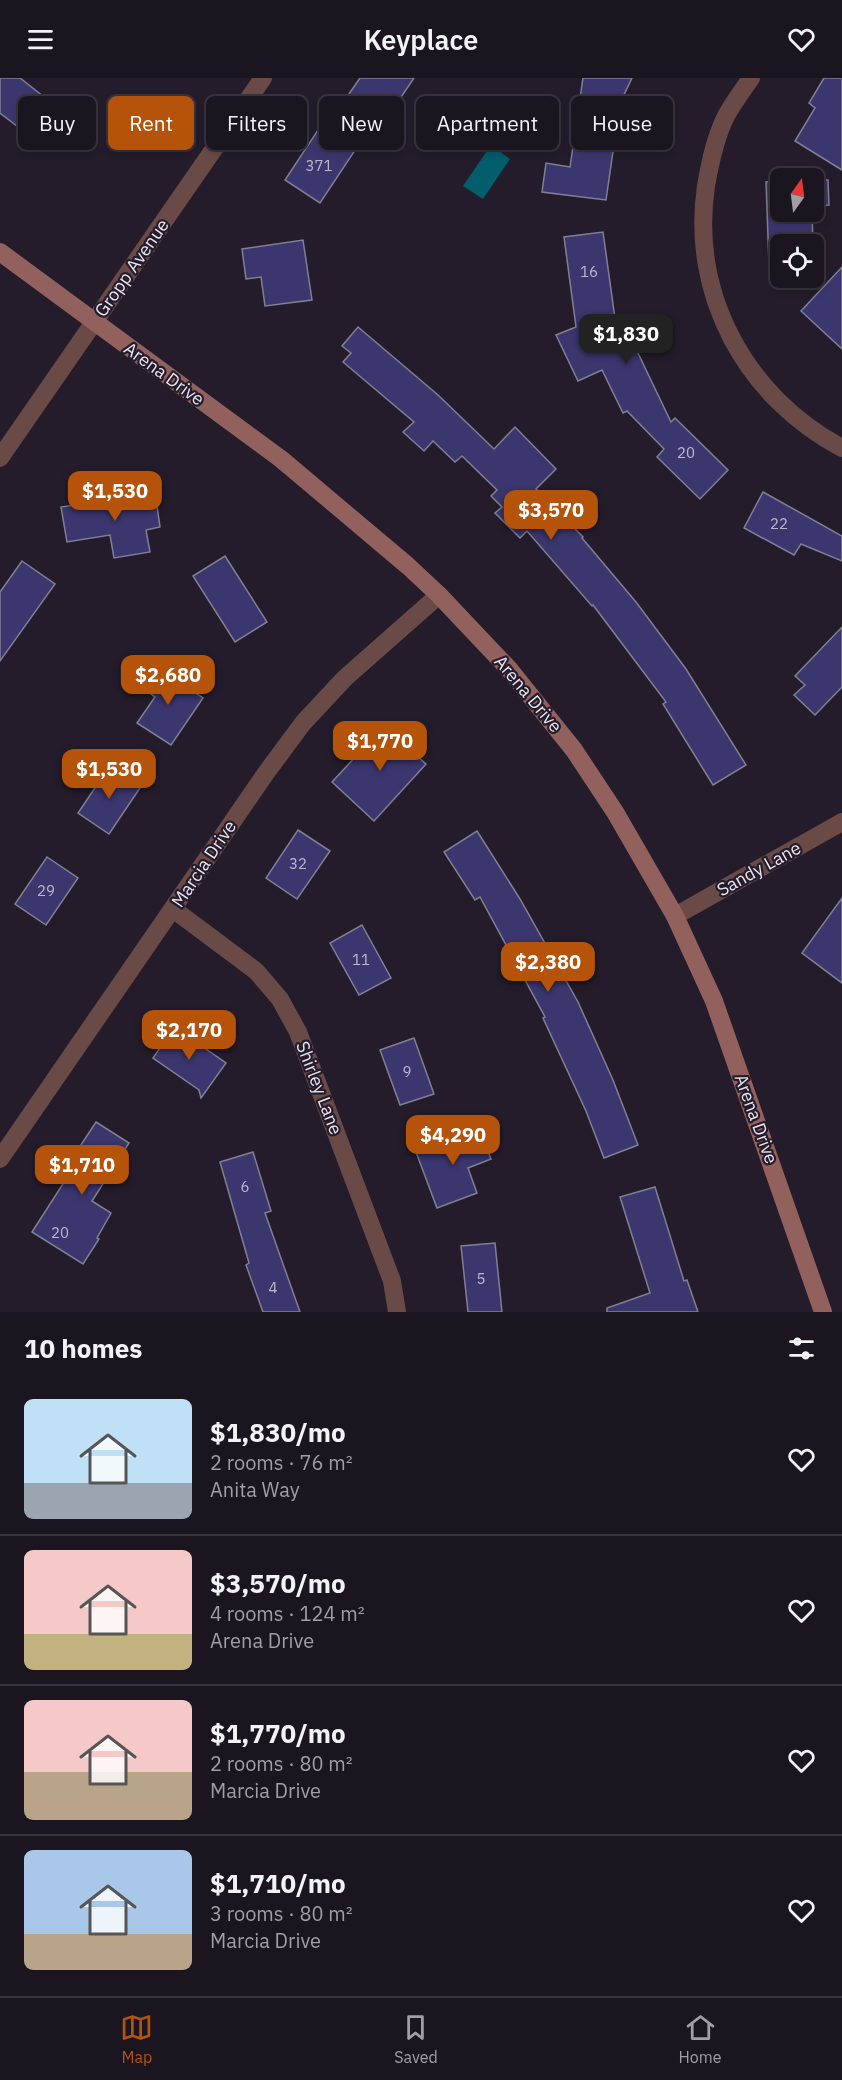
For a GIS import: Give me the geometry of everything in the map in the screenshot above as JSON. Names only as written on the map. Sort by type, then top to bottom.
[{"type":"main road","name":"Arena Drive","points":[[0,252],[281,459],[408,567],[439,595],[510,669],[574,750],[615,812],[675,916],[714,1001],[823,1312]]},
{"type":"street","name":"Gropp Avenue","points":[[0,458],[263,78]]},
{"type":"street","points":[[751,78],[726,116],[710,162],[703,206],[704,250],[713,294],[729,335],[754,376],[787,412],[823,438],[842,448]]},
{"type":"street","name":"Marcia Drive","points":[[0,1159],[266,773],[303,723],[345,678],[439,595]]},
{"type":"street","name":"Sandy Lane","points":[[675,916],[842,822]]},
{"type":"street","name":"Shirley Lane","points":[[173,909],[256,971],[280,999],[298,1032],[392,1281],[397,1312]]},
{"type":"water","points":[[488,150],[498,150],[510,159],[483,199],[463,186]]},
{"type":"building","points":[[0,78],[20,78],[43,96],[18,96],[18,127],[0,113]]},
{"type":"building","points":[[360,78],[414,78],[402,96],[348,96]]},
{"type":"building","points":[[583,78],[632,78],[623,96],[580,96]]},
{"type":"building","points":[[824,78],[842,78],[842,170],[795,141],[815,108],[809,103]]},
{"type":"building","points":[[318,130],[319,150],[355,150],[320,203],[285,180],[307,150]]},
{"type":"building","points":[[572,150],[613,150],[606,200],[542,192],[546,163],[570,167]]},
{"type":"building","points":[[824,180],[828,180],[829,205],[824,205]]},
{"type":"building","points":[[766,182],[770,182],[770,222],[812,222],[813,234],[770,234],[769,265]]},
{"type":"building","points":[[603,232],[617,333],[626,328],[671,422],[675,418],[728,470],[700,499],[657,457],[664,449],[627,411],[623,413],[602,370],[578,381],[556,335],[576,327],[564,237]]},
{"type":"building","points":[[303,240],[312,300],[265,306],[261,277],[246,279],[242,249]]},
{"type":"building","points":[[842,267],[842,349],[801,311]]},
{"type":"building","points":[[358,327],[438,395],[494,449],[515,427],[556,469],[536,489],[583,537],[636,602],[686,669],[746,765],[713,785],[663,704],[666,702],[593,605],[527,531],[520,538],[495,513],[502,507],[491,496],[497,490],[462,456],[455,462],[433,441],[424,451],[403,432],[414,422],[343,362],[351,353],[342,346]]},
{"type":"building","points":[[155,492],[160,527],[146,530],[150,552],[114,558],[110,535],[67,542],[61,507]]},
{"type":"building","points":[[763,492],[842,536],[842,561],[801,544],[794,555],[744,528]]},
{"type":"building","points":[[225,556],[267,622],[235,642],[193,576]]},
{"type":"building","points":[[22,561],[55,584],[0,661],[0,592]]},
{"type":"building","points":[[842,627],[842,687],[815,715],[794,695],[805,685],[795,676]]},
{"type":"building","points":[[158,667],[203,698],[171,745],[137,723],[155,697],[143,688]]},
{"type":"building","points":[[387,723],[418,752],[415,754],[426,764],[374,821],[332,782]]},
{"type":"building","points":[[109,767],[140,788],[109,834],[78,813]]},
{"type":"building","points":[[298,830],[330,851],[297,899],[266,878]]},
{"type":"building","points":[[477,831],[520,899],[578,1002],[613,1080],[638,1145],[604,1158],[586,1111],[543,1018],[545,1017],[480,897],[475,900],[444,852]]},
{"type":"building","points":[[47,857],[78,878],[46,925],[15,904]]},
{"type":"building","points":[[842,898],[842,983],[802,953]]},
{"type":"building","points":[[362,925],[391,978],[359,995],[330,943]]},
{"type":"building","points":[[174,1027],[226,1063],[201,1098],[199,1090],[153,1058]]},
{"type":"building","points":[[414,1038],[434,1094],[400,1105],[380,1050]]},
{"type":"building","points":[[96,1122],[129,1143],[92,1201],[111,1213],[97,1238],[99,1239],[83,1264],[32,1232],[70,1173],[65,1169]]},
{"type":"building","points":[[479,1128],[491,1159],[468,1168],[477,1193],[437,1208],[416,1152]]},
{"type":"building","points":[[253,1152],[271,1211],[265,1213],[300,1312],[263,1312],[246,1265],[249,1263],[220,1162]]},
{"type":"building","points":[[655,1187],[684,1281],[687,1280],[698,1312],[607,1312],[607,1308],[650,1293],[620,1197]]},
{"type":"building","points":[[495,1243],[502,1312],[468,1312],[461,1246]]}]
